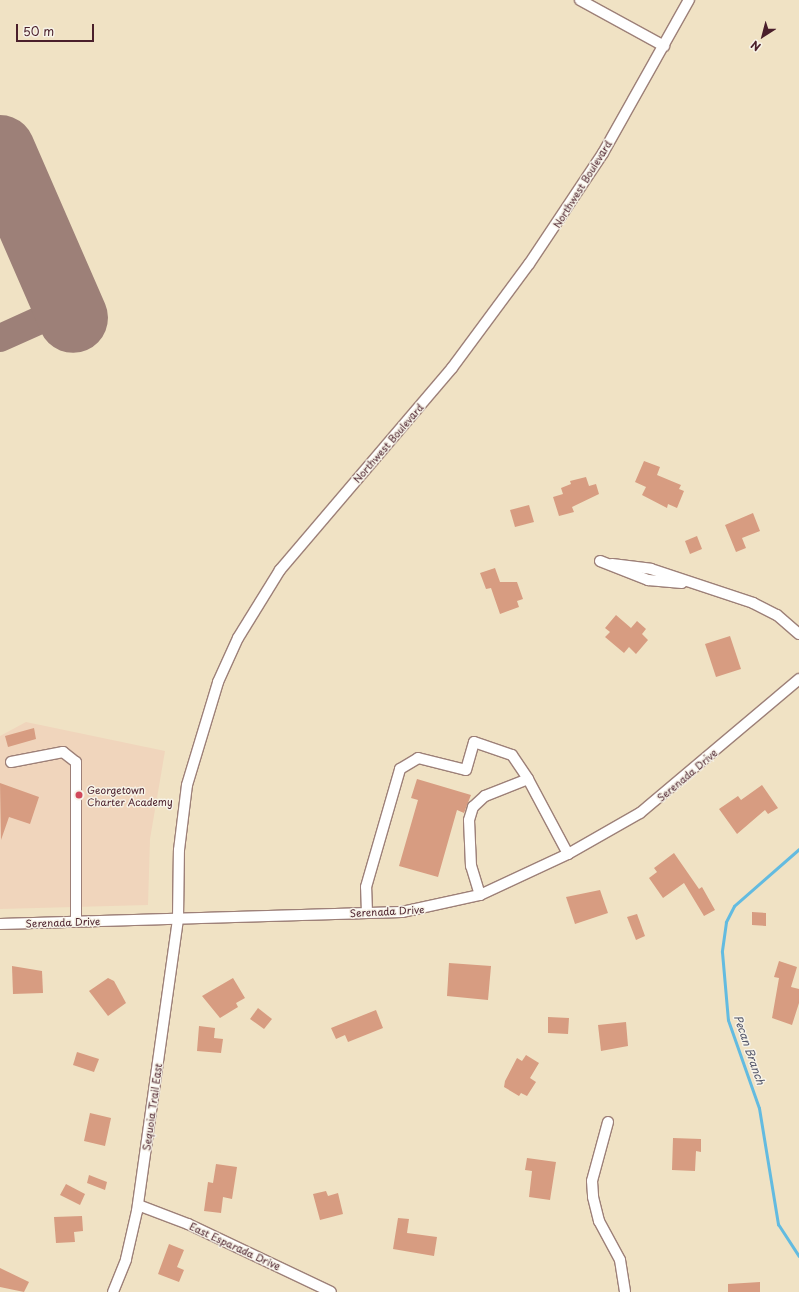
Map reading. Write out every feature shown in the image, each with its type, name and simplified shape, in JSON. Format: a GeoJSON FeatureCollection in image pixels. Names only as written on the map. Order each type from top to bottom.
{"type":"FeatureCollection","features":[{"type":"Feature","properties":{"kind":"street"},"geometry":{"type":"LineString","coordinates":[[580,0],[664,46]]}},
{"type":"Feature","properties":{"kind":"street","name":"Northwest Boulevard"},"geometry":{"type":"LineString","coordinates":[[178,918],[179,850],[187,785],[206,714],[238,638],[280,570],[452,368],[529,264],[602,153],[689,0]]}},
{"type":"Feature","properties":{"kind":"street"},"geometry":{"type":"LineString","coordinates":[[600,561],[612,564],[648,580],[688,583],[762,607],[799,634]]}},
{"type":"Feature","properties":{"kind":"street","name":"Serenada Drive"},"geometry":{"type":"LineString","coordinates":[[0,924],[366,913],[428,909],[480,895],[568,854],[608,833],[670,791],[799,680]]}},
{"type":"Feature","properties":{"kind":"street"},"geometry":{"type":"LineString","coordinates":[[366,913],[366,887],[400,769],[418,758],[466,770],[474,742],[512,755],[528,779],[568,854]]}},
{"type":"Feature","properties":{"kind":"street"},"geometry":{"type":"LineString","coordinates":[[10,762],[63,752],[76,762],[76,922]]}},
{"type":"Feature","properties":{"kind":"street"},"geometry":{"type":"LineString","coordinates":[[480,895],[471,866],[470,820],[473,807],[485,796],[528,779]]}},
{"type":"Feature","properties":{"kind":"street","name":"Sequoia Trail East"},"geometry":{"type":"LineString","coordinates":[[113,1292],[126,1258],[138,1205],[178,918]]}},
{"type":"Feature","properties":{"kind":"street"},"geometry":{"type":"LineString","coordinates":[[608,1122],[592,1181],[593,1197],[599,1221],[620,1260],[625,1292]]}},
{"type":"Feature","properties":{"kind":"street","name":"East Esparada Drive"},"geometry":{"type":"LineString","coordinates":[[138,1205],[188,1224],[331,1292]]}},
{"type":"Feature","properties":{"kind":"shaded area","name":"Georgetown Charter Academy"},"geometry":{"type":"Polygon","coordinates":[[[26,722],[165,751],[150,839],[148,905],[0,909],[0,736],[26,722]]]}},
{"type":"Feature","properties":{"kind":"building"},"geometry":{"type":"Polygon","coordinates":[[[644,461],[660,467],[657,475],[681,485],[679,489],[684,491],[677,508],[668,504],[667,508],[642,495],[646,487],[635,482],[644,461]]]}},
{"type":"Feature","properties":{"kind":"building"},"geometry":{"type":"Polygon","coordinates":[[[586,477],[589,486],[596,484],[599,494],[572,507],[574,512],[559,516],[553,497],[563,494],[561,488],[571,484],[570,481],[586,477]]]}},
{"type":"Feature","properties":{"kind":"building"},"geometry":{"type":"Polygon","coordinates":[[[529,505],[534,522],[515,527],[510,510],[529,505]]]}},
{"type":"Feature","properties":{"kind":"building"},"geometry":{"type":"Polygon","coordinates":[[[753,513],[760,531],[742,538],[746,548],[736,552],[725,525],[753,513]]]}},
{"type":"Feature","properties":{"kind":"building"},"geometry":{"type":"Polygon","coordinates":[[[697,536],[702,549],[690,554],[685,541],[697,536]]]}},
{"type":"Feature","properties":{"kind":"building"},"geometry":{"type":"Polygon","coordinates":[[[495,568],[500,582],[517,582],[523,599],[517,601],[519,607],[500,614],[491,588],[486,589],[480,573],[495,568]]]}},
{"type":"Feature","properties":{"kind":"building"},"geometry":{"type":"Polygon","coordinates":[[[616,615],[631,628],[637,621],[646,629],[642,634],[648,640],[636,654],[629,647],[624,653],[605,637],[610,632],[605,628],[616,615]]]}},
{"type":"Feature","properties":{"kind":"building"},"geometry":{"type":"Polygon","coordinates":[[[730,636],[741,669],[716,677],[705,644],[730,636]]]}},
{"type":"Feature","properties":{"kind":"building"},"geometry":{"type":"Polygon","coordinates":[[[34,728],[36,739],[8,747],[5,736],[34,728]]]}},
{"type":"Feature","properties":{"kind":"building"},"geometry":{"type":"Polygon","coordinates":[[[417,779],[471,795],[464,813],[457,810],[438,877],[399,866],[418,800],[411,798],[417,779]]]}},
{"type":"Feature","properties":{"kind":"building"},"geometry":{"type":"Polygon","coordinates":[[[0,783],[39,797],[30,824],[9,817],[1,840],[0,783]]]}},
{"type":"Feature","properties":{"kind":"building"},"geometry":{"type":"Polygon","coordinates":[[[762,785],[778,808],[768,814],[765,810],[737,834],[719,809],[738,796],[741,800],[762,785]]]}},
{"type":"Feature","properties":{"kind":"building"},"geometry":{"type":"Polygon","coordinates":[[[674,853],[699,889],[702,887],[715,910],[704,916],[684,883],[663,898],[649,878],[657,872],[654,868],[674,853]]]}},
{"type":"Feature","properties":{"kind":"building"},"geometry":{"type":"Polygon","coordinates":[[[600,890],[608,913],[575,924],[566,897],[600,890]]]}},
{"type":"Feature","properties":{"kind":"building"},"geometry":{"type":"Polygon","coordinates":[[[752,912],[766,913],[766,926],[752,925],[752,912]]]}},
{"type":"Feature","properties":{"kind":"building"},"geometry":{"type":"Polygon","coordinates":[[[637,914],[645,936],[636,940],[627,917],[637,914]]]}},
{"type":"Feature","properties":{"kind":"building"},"geometry":{"type":"Polygon","coordinates":[[[779,961],[797,967],[791,987],[799,989],[799,1003],[792,1025],[772,1018],[779,978],[774,977],[779,961]]]}},
{"type":"Feature","properties":{"kind":"building"},"geometry":{"type":"Polygon","coordinates":[[[449,963],[491,966],[488,1000],[447,996],[449,963]]]}},
{"type":"Feature","properties":{"kind":"building"},"geometry":{"type":"Polygon","coordinates":[[[12,966],[42,971],[43,993],[13,994],[12,966]]]}},
{"type":"Feature","properties":{"kind":"building"},"geometry":{"type":"Polygon","coordinates":[[[108,978],[114,981],[126,1003],[108,1016],[89,991],[108,978]]]}},
{"type":"Feature","properties":{"kind":"building"},"geometry":{"type":"Polygon","coordinates":[[[233,978],[245,998],[236,1003],[238,1007],[220,1018],[202,996],[233,978]]]}},
{"type":"Feature","properties":{"kind":"building"},"geometry":{"type":"Polygon","coordinates":[[[258,1008],[272,1019],[264,1029],[250,1019],[258,1008]]]}},
{"type":"Feature","properties":{"kind":"building"},"geometry":{"type":"Polygon","coordinates":[[[376,1010],[383,1028],[348,1042],[345,1035],[336,1039],[331,1028],[376,1010]]]}},
{"type":"Feature","properties":{"kind":"building"},"geometry":{"type":"Polygon","coordinates":[[[548,1017],[569,1018],[568,1034],[548,1033],[548,1017]]]}},
{"type":"Feature","properties":{"kind":"building"},"geometry":{"type":"Polygon","coordinates":[[[626,1022],[628,1046],[601,1051],[598,1025],[626,1022]]]}},
{"type":"Feature","properties":{"kind":"building"},"geometry":{"type":"Polygon","coordinates":[[[199,1026],[215,1028],[214,1038],[223,1039],[221,1053],[197,1051],[199,1026]]]}},
{"type":"Feature","properties":{"kind":"building"},"geometry":{"type":"Polygon","coordinates":[[[77,1052],[99,1059],[94,1072],[73,1065],[77,1052]]]}},
{"type":"Feature","properties":{"kind":"building"},"geometry":{"type":"Polygon","coordinates":[[[526,1055],[539,1063],[530,1078],[536,1082],[527,1096],[521,1093],[519,1096],[504,1087],[505,1081],[517,1058],[522,1061],[526,1055]]]}},
{"type":"Feature","properties":{"kind":"building"},"geometry":{"type":"Polygon","coordinates":[[[90,1113],[111,1118],[105,1146],[84,1141],[90,1113]]]}},
{"type":"Feature","properties":{"kind":"building"},"geometry":{"type":"Polygon","coordinates":[[[673,1138],[701,1139],[701,1152],[696,1151],[695,1171],[672,1170],[673,1138]]]}},
{"type":"Feature","properties":{"kind":"building"},"geometry":{"type":"Polygon","coordinates":[[[527,1158],[556,1162],[550,1200],[529,1197],[532,1171],[525,1170],[527,1158]]]}},
{"type":"Feature","properties":{"kind":"building"},"geometry":{"type":"Polygon","coordinates":[[[216,1164],[237,1167],[232,1199],[223,1197],[221,1213],[204,1211],[208,1182],[213,1183],[216,1164]]]}},
{"type":"Feature","properties":{"kind":"building"},"geometry":{"type":"Polygon","coordinates":[[[89,1175],[107,1182],[105,1190],[87,1183],[89,1175]]]}},
{"type":"Feature","properties":{"kind":"building"},"geometry":{"type":"Polygon","coordinates":[[[66,1184],[85,1194],[80,1205],[60,1195],[66,1184]]]}},
{"type":"Feature","properties":{"kind":"building"},"geometry":{"type":"Polygon","coordinates":[[[326,1191],[328,1196],[338,1193],[343,1214],[320,1220],[313,1194],[326,1191]]]}},
{"type":"Feature","properties":{"kind":"building"},"geometry":{"type":"Polygon","coordinates":[[[82,1216],[83,1231],[74,1232],[75,1242],[56,1243],[54,1217],[82,1216]]]}},
{"type":"Feature","properties":{"kind":"building"},"geometry":{"type":"Polygon","coordinates":[[[398,1218],[409,1219],[407,1233],[437,1237],[434,1256],[393,1249],[398,1218]]]}},
{"type":"Feature","properties":{"kind":"building"},"geometry":{"type":"Polygon","coordinates":[[[169,1244],[184,1250],[177,1267],[184,1270],[179,1282],[158,1274],[169,1244]]]}},
{"type":"Feature","properties":{"kind":"building"},"geometry":{"type":"Polygon","coordinates":[[[0,1268],[29,1282],[24,1292],[0,1287],[0,1268]]]}},
{"type":"Feature","properties":{"kind":"building"},"geometry":{"type":"Polygon","coordinates":[[[760,1282],[760,1292],[728,1292],[728,1284],[760,1282]]]}},
{"type":"Feature","properties":{"kind":"waterway","name":"Pecan Branch"},"geometry":{"type":"LineString","coordinates":[[799,849],[734,906],[726,922],[722,952],[728,1020],[759,1108],[778,1224],[799,1256]]}},
{"type":"Feature","properties":{"kind":"taxiway"},"geometry":{"type":"LineString","coordinates":[[0,338],[49,316],[63,296]]}},
{"type":"Feature","properties":{"kind":"runway"},"geometry":{"type":"LineString","coordinates":[[0,150],[73,318]]}},
{"type":"Feature","properties":{"kind":"place","name":"Georgetown Charter Academy"},"geometry":{"type":"Point","coordinates":[79,795]}}]}
